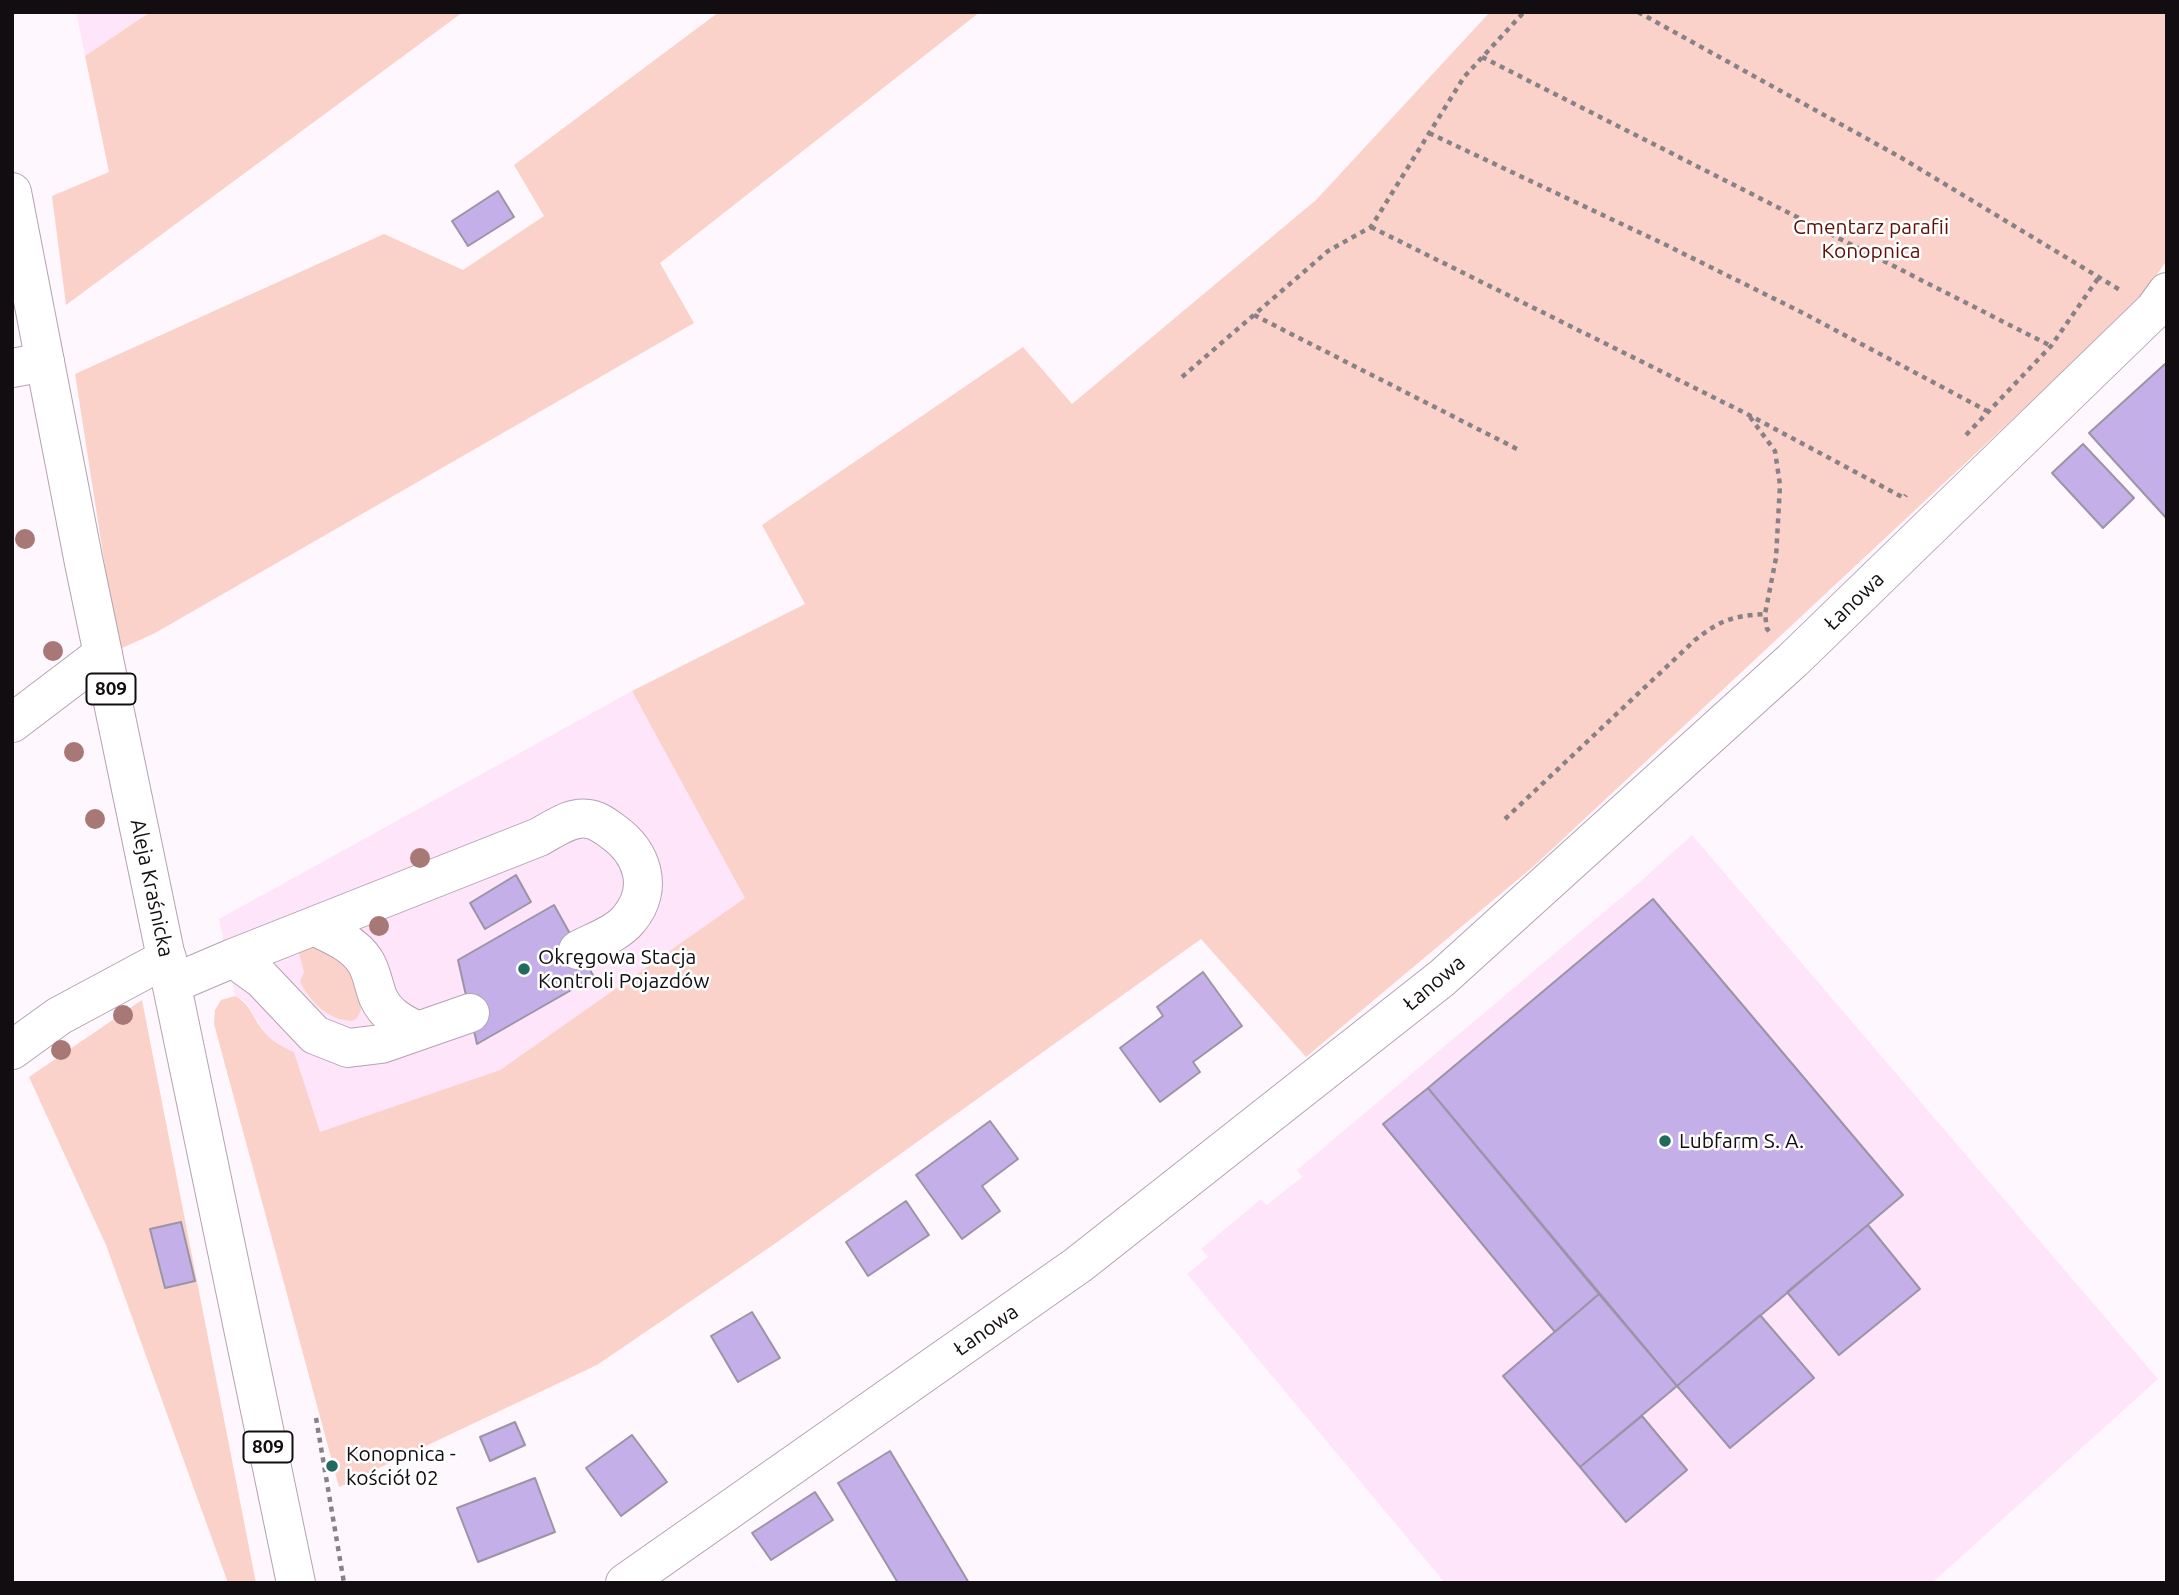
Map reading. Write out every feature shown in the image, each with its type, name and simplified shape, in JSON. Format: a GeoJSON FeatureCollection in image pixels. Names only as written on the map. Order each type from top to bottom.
{"type":"FeatureCollection","features":[{"type":"Feature","properties":{"kind":"street","name":"Aleja Kraśnicka"},"geometry":{"type":"LineString","coordinates":[[12,192],[29,365],[103,654],[296,1583]]}},
{"type":"Feature","properties":{"kind":"street","name":"Łanowa"},"geometry":{"type":"LineString","coordinates":[[625,1583],[1078,1265],[1442,978],[1793,660],[2154,310],[2167,292]]}},
{"type":"Feature","properties":{"kind":"street"},"geometry":{"type":"LineString","coordinates":[[12,723],[103,654]]}},
{"type":"Feature","properties":{"kind":"street"},"geometry":{"type":"LineString","coordinates":[[12,1050],[59,1016],[169,971],[233,958],[539,837],[570,821],[586,818],[600,822],[634,851],[643,876],[639,900],[629,919],[619,929],[578,950]]}},
{"type":"Feature","properties":{"kind":"street"},"geometry":{"type":"LineString","coordinates":[[316,927],[342,939],[355,949],[372,975],[377,996],[385,1009],[397,1021],[418,1031]]}},
{"type":"Feature","properties":{"kind":"street"},"geometry":{"type":"LineString","coordinates":[[233,958],[262,979],[315,1035],[348,1048],[381,1044],[470,1013]]}},
{"type":"Feature","properties":{"kind":"path"},"geometry":{"type":"LineString","coordinates":[[1182,377],[1328,251],[1371,227],[1464,77],[1524,12]]}},
{"type":"Feature","properties":{"kind":"path"},"geometry":{"type":"LineString","coordinates":[[1638,12],[1900,157],[2129,295]]}},
{"type":"Feature","properties":{"kind":"path"},"geometry":{"type":"LineString","coordinates":[[1482,57],[2051,346]]}},
{"type":"Feature","properties":{"kind":"path"},"geometry":{"type":"LineString","coordinates":[[1429,133],[1746,285],[1989,412]]}},
{"type":"Feature","properties":{"kind":"path"},"geometry":{"type":"LineString","coordinates":[[1371,227],[1747,414],[1903,498],[1912,489]]}},
{"type":"Feature","properties":{"kind":"path"},"geometry":{"type":"LineString","coordinates":[[1963,438],[2051,346],[2099,277]]}},
{"type":"Feature","properties":{"kind":"path"},"geometry":{"type":"LineString","coordinates":[[1254,315],[1521,451]]}},
{"type":"Feature","properties":{"kind":"path"},"geometry":{"type":"LineString","coordinates":[[1747,414],[1775,451],[1780,485],[1776,558],[1765,614],[1767,629],[1772,635]]}},
{"type":"Feature","properties":{"kind":"path"},"geometry":{"type":"LineString","coordinates":[[1505,819],[1716,623],[1740,615],[1765,614]]}},
{"type":"Feature","properties":{"kind":"path"},"geometry":{"type":"LineString","coordinates":[[316,1418],[344,1583]]}},
{"type":"Feature","properties":{"kind":"shaded area"},"geometry":{"type":"Polygon","coordinates":[[[76,12],[150,12],[85,56],[76,12]]]}},
{"type":"Feature","properties":{"kind":"shaded area"},"geometry":{"type":"Polygon","coordinates":[[[632,691],[746,898],[500,1070],[319,1133],[294,1052],[276,1044],[264,1032],[246,1002],[235,996],[219,919],[632,691]]]}},
{"type":"Feature","properties":{"kind":"shaded area"},"geometry":{"type":"Polygon","coordinates":[[[1692,835],[2158,1379],[1932,1583],[1445,1583],[1187,1274],[1208,1257],[1201,1249],[1261,1199],[1267,1205],[1302,1177],[1297,1170],[1692,835]]]}},
{"type":"Feature","properties":{"kind":"green space"},"geometry":{"type":"Polygon","coordinates":[[[150,12],[463,12],[66,305],[52,196],[109,172],[85,56],[150,12]]]}},
{"type":"Feature","properties":{"kind":"green space"},"geometry":{"type":"Polygon","coordinates":[[[719,12],[980,12],[660,263],[694,323],[155,633],[118,650],[75,374],[384,234],[463,270],[544,216],[514,165],[719,12]]]}},
{"type":"Feature","properties":{"kind":"green space","name":"Cmentarz parafii Konopnica"},"geometry":{"type":"Polygon","coordinates":[[[1490,12],[2167,12],[2167,260],[2139,301],[1535,865],[1306,1057],[1201,939],[773,1245],[597,1365],[339,1487],[214,1024],[215,1010],[221,1000],[235,996],[241,1000],[269,1037],[294,1052],[320,1132],[500,1070],[745,898],[632,691],[805,604],[762,525],[1023,347],[1072,404],[1316,200],[1490,12]]]}},
{"type":"Feature","properties":{"kind":"green space"},"geometry":{"type":"Polygon","coordinates":[[[308,944],[351,961],[361,1010],[357,1018],[352,1021],[343,1020],[327,1013],[304,989],[300,982],[304,972],[298,949],[308,944]]]}},
{"type":"Feature","properties":{"kind":"green space"},"geometry":{"type":"Polygon","coordinates":[[[142,1000],[256,1583],[228,1583],[106,1245],[29,1077],[142,1000]]]}},
{"type":"Feature","properties":{"kind":"building"},"geometry":{"type":"Polygon","coordinates":[[[498,191],[514,217],[468,246],[452,221],[498,191]]]}},
{"type":"Feature","properties":{"kind":"building"},"geometry":{"type":"Polygon","coordinates":[[[2165,364],[2167,366],[2167,519],[2089,433],[2165,364]]]}},
{"type":"Feature","properties":{"kind":"building"},"geometry":{"type":"Polygon","coordinates":[[[2083,444],[2134,498],[2103,528],[2052,473],[2083,444]]]}},
{"type":"Feature","properties":{"kind":"building"},"geometry":{"type":"Polygon","coordinates":[[[516,875],[531,902],[485,929],[470,903],[516,875]]]}},
{"type":"Feature","properties":{"kind":"building","name":"Lubfarm S. A."},"geometry":{"type":"Polygon","coordinates":[[[1653,899],[1903,1195],[1677,1386],[1428,1088],[1653,899]]]}},
{"type":"Feature","properties":{"kind":"building","name":"Okręgowa Stacja Kontroli Pojazdów"},"geometry":{"type":"Polygon","coordinates":[[[554,905],[594,977],[477,1044],[458,960],[554,905]]]}},
{"type":"Feature","properties":{"kind":"building"},"geometry":{"type":"Polygon","coordinates":[[[1203,972],[1242,1026],[1193,1062],[1200,1072],[1160,1102],[1120,1048],[1163,1016],[1157,1007],[1203,972]]]}},
{"type":"Feature","properties":{"kind":"building"},"geometry":{"type":"Polygon","coordinates":[[[1428,1088],[1599,1294],[1555,1332],[1383,1124],[1428,1088]]]}},
{"type":"Feature","properties":{"kind":"building"},"geometry":{"type":"Polygon","coordinates":[[[990,1121],[1018,1159],[982,1186],[1000,1211],[962,1239],[916,1175],[990,1121]]]}},
{"type":"Feature","properties":{"kind":"building"},"geometry":{"type":"Polygon","coordinates":[[[906,1201],[929,1235],[868,1276],[846,1242],[906,1201]]]}},
{"type":"Feature","properties":{"kind":"building"},"geometry":{"type":"Polygon","coordinates":[[[181,1222],[195,1281],[165,1288],[150,1229],[181,1222]]]}},
{"type":"Feature","properties":{"kind":"building"},"geometry":{"type":"Polygon","coordinates":[[[1868,1225],[1920,1289],[1839,1355],[1787,1292],[1868,1225]]]}},
{"type":"Feature","properties":{"kind":"building"},"geometry":{"type":"Polygon","coordinates":[[[1599,1294],[1677,1386],[1580,1467],[1503,1376],[1599,1294]]]}},
{"type":"Feature","properties":{"kind":"building"},"geometry":{"type":"Polygon","coordinates":[[[752,1312],[780,1358],[738,1382],[711,1336],[752,1312]]]}},
{"type":"Feature","properties":{"kind":"building"},"geometry":{"type":"Polygon","coordinates":[[[1760,1315],[1814,1378],[1730,1448],[1677,1386],[1760,1315]]]}},
{"type":"Feature","properties":{"kind":"building"},"geometry":{"type":"Polygon","coordinates":[[[1642,1416],[1687,1470],[1626,1522],[1580,1467],[1642,1416]]]}},
{"type":"Feature","properties":{"kind":"building"},"geometry":{"type":"Polygon","coordinates":[[[515,1422],[525,1445],[490,1461],[480,1437],[515,1422]]]}},
{"type":"Feature","properties":{"kind":"building"},"geometry":{"type":"Polygon","coordinates":[[[632,1435],[667,1482],[621,1516],[586,1468],[632,1435]]]}},
{"type":"Feature","properties":{"kind":"building"},"geometry":{"type":"Polygon","coordinates":[[[890,1451],[969,1583],[898,1583],[838,1483],[890,1451]]]}},
{"type":"Feature","properties":{"kind":"building"},"geometry":{"type":"Polygon","coordinates":[[[535,1478],[555,1532],[478,1562],[457,1508],[535,1478]]]}},
{"type":"Feature","properties":{"kind":"building"},"geometry":{"type":"Polygon","coordinates":[[[815,1492],[833,1520],[771,1560],[752,1533],[815,1492]]]}},
{"type":"Feature","properties":{"kind":"place","name":"Okręgowa Stacja Kontroli Pojazdów"},"geometry":{"type":"Point","coordinates":[524,969]}},
{"type":"Feature","properties":{"kind":"place","name":"Lubfarm S. A."},"geometry":{"type":"Point","coordinates":[1665,1141]}},
{"type":"Feature","properties":{"kind":"place","name":"Konopnica - kościół 02"},"geometry":{"type":"Point","coordinates":[332,1466]}}]}
